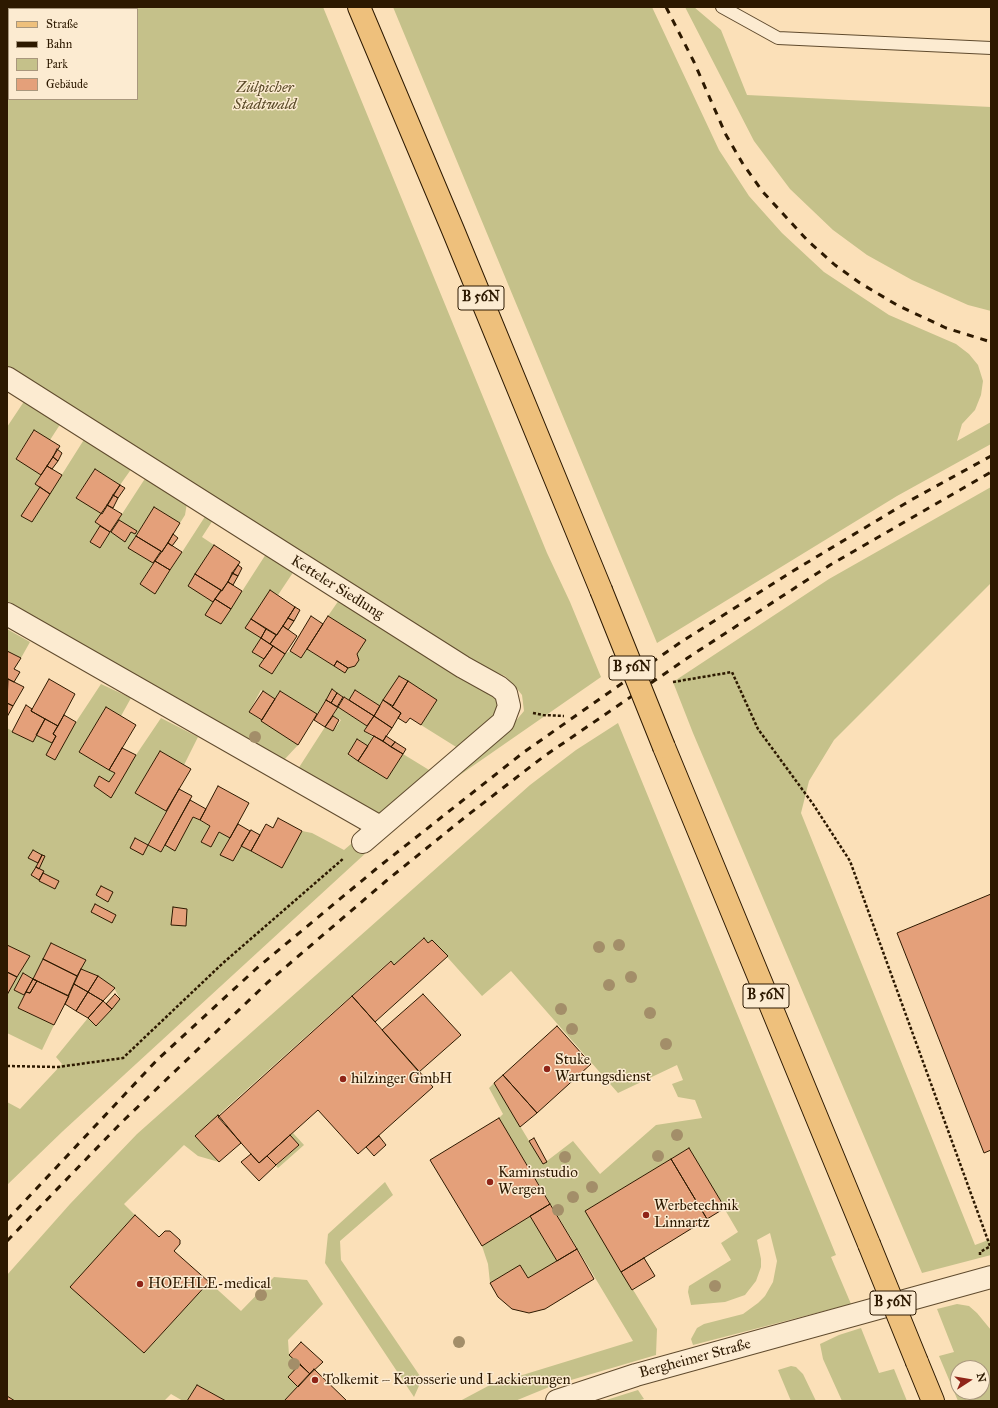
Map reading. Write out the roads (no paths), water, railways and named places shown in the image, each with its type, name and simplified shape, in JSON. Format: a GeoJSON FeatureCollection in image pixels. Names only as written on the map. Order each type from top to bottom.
{"type":"FeatureCollection","features":[{"type":"Feature","properties":{"kind":"main road","name":"B 56N"},"geometry":{"type":"LineString","coordinates":[[359,7],[453,230],[933,1401]]}},
{"type":"Feature","properties":{"kind":"street","name":"Ketteler Siedlung"},"geometry":{"type":"LineString","coordinates":[[7,378],[456,663],[499,687],[506,693],[509,706],[503,722],[362,842]]}},
{"type":"Feature","properties":{"kind":"street"},"geometry":{"type":"LineString","coordinates":[[7,614],[380,827]]}},
{"type":"Feature","properties":{"kind":"street","name":"Bergheimer Straße"},"geometry":{"type":"LineString","coordinates":[[557,1401],[636,1375],[991,1277]]}},
{"type":"Feature","properties":{"kind":"lane"},"geometry":{"type":"LineString","coordinates":[[722,7],[778,38],[991,48]]}},
{"type":"Feature","properties":{"kind":"railway"},"geometry":{"type":"LineString","coordinates":[[666,7],[694,62],[726,135],[743,164],[763,192],[808,241],[835,265],[860,283],[897,305],[946,328],[991,342]]}},
{"type":"Feature","properties":{"kind":"railway"},"geometry":{"type":"LineString","coordinates":[[7,1220],[157,1060],[257,968],[376,869],[524,752],[681,642],[793,571],[911,500],[991,456]]}},
{"type":"Feature","properties":{"kind":"railway"},"geometry":{"type":"LineString","coordinates":[[7,1241],[121,1123],[267,983],[386,881],[464,818],[543,757],[689,657],[830,565],[991,472]]}},
{"type":"Feature","properties":{"kind":"place","name":"Stuke Wartungsdienst"},"geometry":{"type":"Point","coordinates":[547,1069]}},
{"type":"Feature","properties":{"kind":"place","name":"hilzinger GmbH"},"geometry":{"type":"Point","coordinates":[343,1079]}},
{"type":"Feature","properties":{"kind":"place","name":"Kaminstudio Wergen"},"geometry":{"type":"Point","coordinates":[490,1182]}},
{"type":"Feature","properties":{"kind":"place","name":"Werbetechnik Linnartz"},"geometry":{"type":"Point","coordinates":[646,1215]}},
{"type":"Feature","properties":{"kind":"place","name":"HOEHLE-medical"},"geometry":{"type":"Point","coordinates":[140,1284]}},
{"type":"Feature","properties":{"kind":"place","name":"Tolkemit – Karosserie und Lackierungen"},"geometry":{"type":"Point","coordinates":[315,1380]}},
{"type":"Feature","properties":{"kind":"park label","name":"Zülpicher Stadtwald"},"geometry":{"type":"Point","coordinates":[265,96]}}]}
